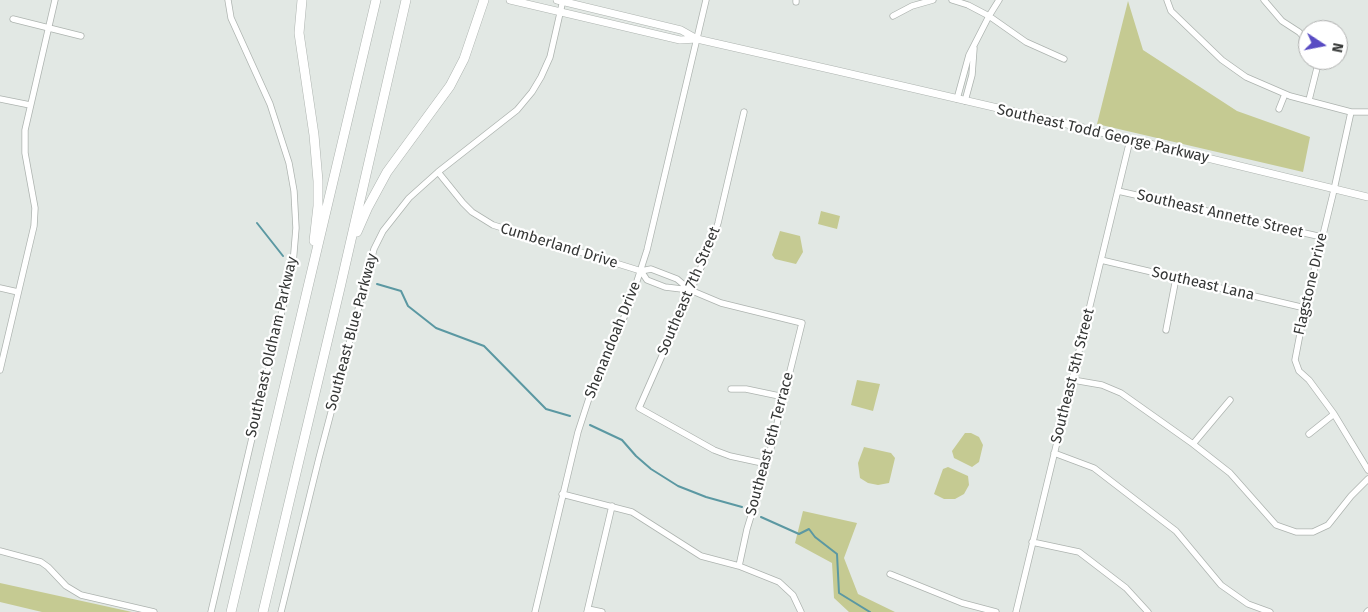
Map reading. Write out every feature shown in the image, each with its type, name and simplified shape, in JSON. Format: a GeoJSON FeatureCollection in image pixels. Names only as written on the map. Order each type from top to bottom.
{"type":"FeatureCollection","features":[{"type":"Feature","properties":{"kind":"highway"},"geometry":{"type":"LineString","coordinates":[[302,0],[299,33],[314,135],[318,181],[315,237],[308,268],[311,277]]}},
{"type":"Feature","properties":{"kind":"highway"},"geometry":{"type":"LineString","coordinates":[[231,612],[376,0]]}},
{"type":"Feature","properties":{"kind":"highway"},"geometry":{"type":"LineString","coordinates":[[263,612],[406,0]]}},
{"type":"Feature","properties":{"kind":"highway"},"geometry":{"type":"LineString","coordinates":[[340,288],[355,237],[368,206],[392,165],[450,86],[464,59],[484,0]]}},
{"type":"Feature","properties":{"kind":"main road"},"geometry":{"type":"LineString","coordinates":[[510,0],[680,40],[697,39]]}},
{"type":"Feature","properties":{"kind":"main road"},"geometry":{"type":"LineString","coordinates":[[561,0],[682,30],[697,39]]}},
{"type":"Feature","properties":{"kind":"main road","name":"Southeast Todd George Parkway"},"geometry":{"type":"LineString","coordinates":[[697,39],[1130,140],[1334,192],[1368,198]]}},
{"type":"Feature","properties":{"kind":"street"},"geometry":{"type":"LineString","coordinates":[[0,370],[35,217],[34,198],[24,145],[25,130],[55,0]]}},
{"type":"Feature","properties":{"kind":"street","name":"Southeast Oldham Parkway"},"geometry":{"type":"LineString","coordinates":[[210,612],[293,264],[296,228],[294,192],[289,163],[270,104],[230,18],[228,0]]}},
{"type":"Feature","properties":{"kind":"street","name":"Southeast Blue Parkway"},"geometry":{"type":"LineString","coordinates":[[281,612],[374,249],[383,231],[409,198],[438,172],[517,110],[532,92],[550,57],[561,0]]}},
{"type":"Feature","properties":{"kind":"street","name":"Shenandoah Drive"},"geometry":{"type":"LineString","coordinates":[[535,612],[578,432],[591,392],[630,306],[641,271],[706,0]]}},
{"type":"Feature","properties":{"kind":"street"},"geometry":{"type":"LineString","coordinates":[[893,16],[917,4],[934,0]]}},
{"type":"Feature","properties":{"kind":"street"},"geometry":{"type":"LineString","coordinates":[[952,0],[968,5],[989,16],[1026,42],[1064,59]]}},
{"type":"Feature","properties":{"kind":"street"},"geometry":{"type":"LineString","coordinates":[[957,99],[974,43],[999,0]]}},
{"type":"Feature","properties":{"kind":"street"},"geometry":{"type":"LineString","coordinates":[[1167,0],[1171,11],[1222,60],[1246,77],[1285,94],[1351,112],[1368,112]]}},
{"type":"Feature","properties":{"kind":"street"},"geometry":{"type":"LineString","coordinates":[[1264,0],[1282,21],[1298,31]]}},
{"type":"Feature","properties":{"kind":"street"},"geometry":{"type":"LineString","coordinates":[[13,19],[82,36]]}},
{"type":"Feature","properties":{"kind":"street"},"geometry":{"type":"LineString","coordinates":[[965,101],[972,75],[974,43]]}},
{"type":"Feature","properties":{"kind":"street"},"geometry":{"type":"LineString","coordinates":[[1309,100],[1316,70]]}},
{"type":"Feature","properties":{"kind":"street"},"geometry":{"type":"LineString","coordinates":[[1279,109],[1285,94]]}},
{"type":"Feature","properties":{"kind":"street"},"geometry":{"type":"LineString","coordinates":[[0,99],[30,105]]}},
{"type":"Feature","properties":{"kind":"street","name":"Southeast 7th Street"},"geometry":{"type":"LineString","coordinates":[[744,112],[718,223],[710,247],[639,408],[714,450],[730,456],[767,464]]}},
{"type":"Feature","properties":{"kind":"street","name":"Flagstone Drive"},"geometry":{"type":"LineString","coordinates":[[1334,414],[1302,374],[1296,360],[1305,308],[1334,192],[1351,112]]}},
{"type":"Feature","properties":{"kind":"street","name":"Southeast 5th Street"},"geometry":{"type":"LineString","coordinates":[[1016,612],[1130,140]]}},
{"type":"Feature","properties":{"kind":"street","name":"Cumberland Drive"},"geometry":{"type":"LineString","coordinates":[[438,172],[463,203],[493,225],[641,271],[651,269],[672,276],[690,290],[721,303],[802,323]]}},
{"type":"Feature","properties":{"kind":"street","name":"Southeast Annette Street"},"geometry":{"type":"LineString","coordinates":[[1118,191],[1322,238]]}},
{"type":"Feature","properties":{"kind":"street","name":"Southeast Lana"},"geometry":{"type":"LineString","coordinates":[[1101,260],[1305,308]]}},
{"type":"Feature","properties":{"kind":"street","name":"Cumberland Drive"},"geometry":{"type":"LineString","coordinates":[[641,271],[647,280],[672,288],[690,290]]}},
{"type":"Feature","properties":{"kind":"street"},"geometry":{"type":"LineString","coordinates":[[1166,330],[1176,278]]}},
{"type":"Feature","properties":{"kind":"street"},"geometry":{"type":"LineString","coordinates":[[0,288],[18,292]]}},
{"type":"Feature","properties":{"kind":"street","name":"Southeast 6th Terrace"},"geometry":{"type":"LineString","coordinates":[[739,566],[747,529],[767,464],[802,323]]}},
{"type":"Feature","properties":{"kind":"street"},"geometry":{"type":"LineString","coordinates":[[1073,380],[1102,385],[1121,393],[1230,473],[1276,525],[1296,532],[1313,532],[1328,525],[1351,496],[1368,479]]}},
{"type":"Feature","properties":{"kind":"street"},"geometry":{"type":"LineString","coordinates":[[731,389],[746,389],[784,397]]}},
{"type":"Feature","properties":{"kind":"street"},"geometry":{"type":"LineString","coordinates":[[1193,444],[1230,400]]}},
{"type":"Feature","properties":{"kind":"street"},"geometry":{"type":"LineString","coordinates":[[1309,434],[1334,414],[1368,470]]}},
{"type":"Feature","properties":{"kind":"street"},"geometry":{"type":"LineString","coordinates":[[1054,453],[1094,468],[1176,532],[1221,584],[1248,604],[1270,612]]}},
{"type":"Feature","properties":{"kind":"street"},"geometry":{"type":"LineString","coordinates":[[562,494],[632,512],[701,556],[739,566],[779,582],[793,595],[801,612]]}},
{"type":"Feature","properties":{"kind":"street"},"geometry":{"type":"LineString","coordinates":[[602,612],[587,610],[612,506]]}},
{"type":"Feature","properties":{"kind":"street"},"geometry":{"type":"LineString","coordinates":[[1032,542],[1078,552],[1126,588],[1148,612]]}},
{"type":"Feature","properties":{"kind":"street"},"geometry":{"type":"LineString","coordinates":[[0,550],[41,562],[66,586],[81,595],[154,612]]}},
{"type":"Feature","properties":{"kind":"street"},"geometry":{"type":"LineString","coordinates":[[890,574],[962,603],[996,612]]}},
{"type":"Feature","properties":{"kind":"green space"},"geometry":{"type":"Polygon","coordinates":[[[1128,1],[1143,50],[1237,111],[1310,137],[1303,172],[1097,124],[1128,1]]]}},
{"type":"Feature","properties":{"kind":"green space"},"geometry":{"type":"Polygon","coordinates":[[[821,211],[840,216],[837,229],[818,224],[821,211]]]}},
{"type":"Feature","properties":{"kind":"green space"},"geometry":{"type":"Polygon","coordinates":[[[780,231],[800,236],[803,252],[796,264],[775,259],[772,255],[780,231]]]}},
{"type":"Feature","properties":{"kind":"green space"},"geometry":{"type":"Polygon","coordinates":[[[857,380],[880,384],[873,411],[851,405],[857,380]]]}},
{"type":"Feature","properties":{"kind":"green space"},"geometry":{"type":"Polygon","coordinates":[[[965,433],[971,433],[979,437],[983,445],[979,462],[972,467],[954,458],[952,451],[965,433]]]}},
{"type":"Feature","properties":{"kind":"green space"},"geometry":{"type":"Polygon","coordinates":[[[864,447],[891,453],[895,458],[889,483],[878,485],[868,483],[860,478],[858,463],[864,447]]]}},
{"type":"Feature","properties":{"kind":"green space"},"geometry":{"type":"Polygon","coordinates":[[[948,467],[968,476],[969,485],[964,494],[955,499],[944,499],[934,494],[943,469],[948,467]]]}},
{"type":"Feature","properties":{"kind":"green space"},"geometry":{"type":"Polygon","coordinates":[[[803,511],[857,523],[844,558],[858,594],[895,612],[849,612],[834,598],[832,563],[795,543],[803,511]]]}},
{"type":"Feature","properties":{"kind":"green space"},"geometry":{"type":"Polygon","coordinates":[[[0,583],[132,612],[42,612],[0,602],[0,583]]]}},
{"type":"Feature","properties":{"kind":"waterway"},"geometry":{"type":"LineString","coordinates":[[257,223],[283,256]]}},
{"type":"Feature","properties":{"kind":"waterway"},"geometry":{"type":"LineString","coordinates":[[377,284],[401,291],[408,306],[436,328],[484,346],[546,409],[570,416]]}},
{"type":"Feature","properties":{"kind":"waterway"},"geometry":{"type":"LineString","coordinates":[[590,425],[622,440],[651,469],[678,486],[706,497],[742,507]]}},
{"type":"Feature","properties":{"kind":"waterway"},"geometry":{"type":"LineString","coordinates":[[761,517],[799,534],[809,529],[815,537],[837,554],[839,593],[870,612]]}}]}
